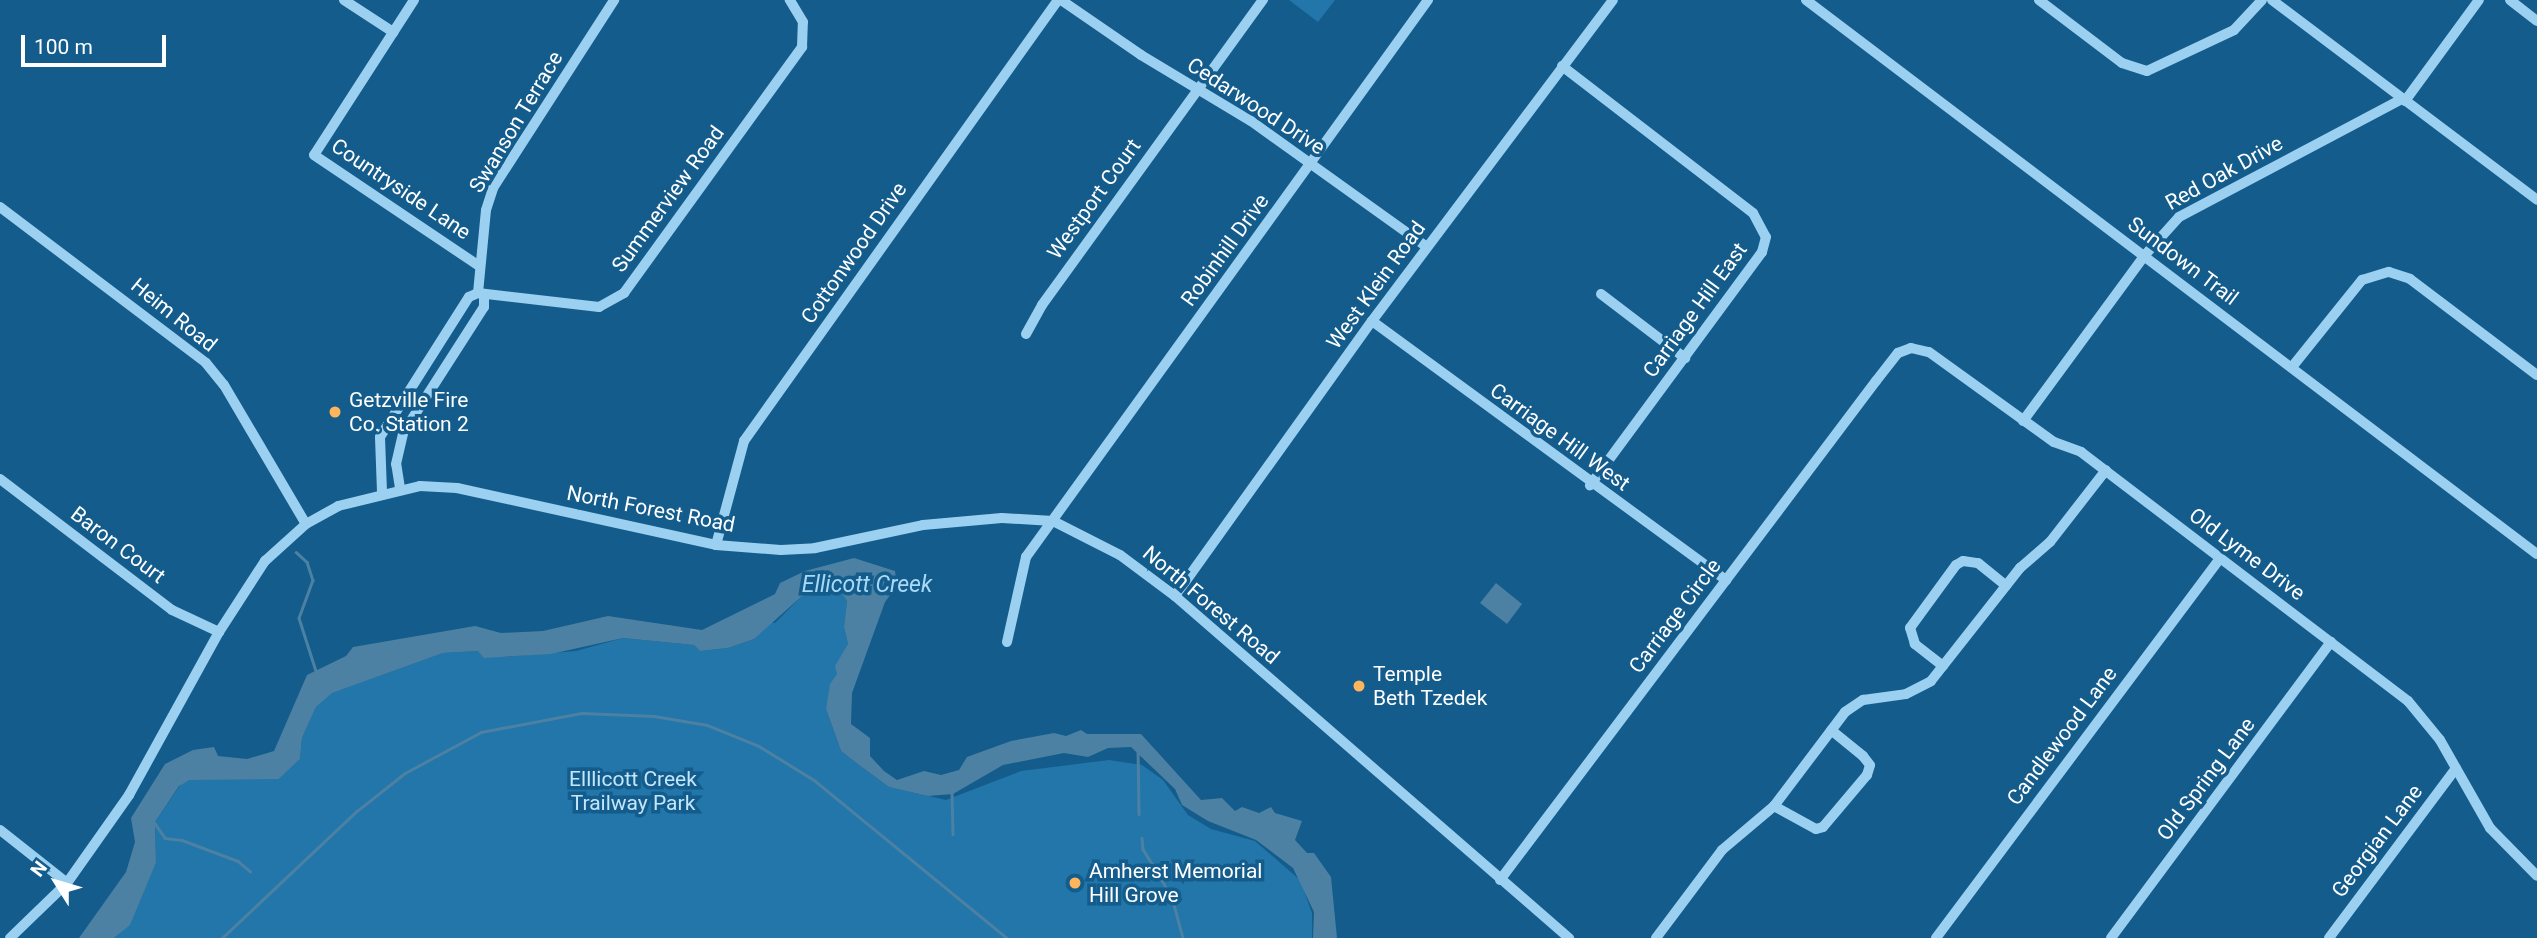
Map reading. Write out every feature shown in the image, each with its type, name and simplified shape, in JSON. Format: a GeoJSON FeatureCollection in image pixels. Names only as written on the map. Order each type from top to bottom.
{"type":"FeatureCollection","features":[{"type":"Feature","properties":{"kind":"street"},"geometry":{"type":"LineString","coordinates":[[344,0],[393,32]]}},
{"type":"Feature","properties":{"kind":"street","name":"Countryside Lane"},"geometry":{"type":"LineString","coordinates":[[414,0],[314,155],[478,265]]}},
{"type":"Feature","properties":{"kind":"street","name":"Swanson Terrace"},"geometry":{"type":"LineString","coordinates":[[400,488],[396,464],[403,433],[484,307],[478,265],[493,188],[614,0]]}},
{"type":"Feature","properties":{"kind":"street","name":"Summerview Road"},"geometry":{"type":"LineString","coordinates":[[481,294],[599,307],[624,293],[802,47],[803,22],[790,0]]}},
{"type":"Feature","properties":{"kind":"street","name":"Cedarwood Drive"},"geometry":{"type":"LineString","coordinates":[[1060,0],[1310,163],[1427,247]]}},
{"type":"Feature","properties":{"kind":"street","name":"Cottonwood Drive"},"geometry":{"type":"LineString","coordinates":[[716,545],[744,441],[1060,0]]}},
{"type":"Feature","properties":{"kind":"street","name":"Westport Court"},"geometry":{"type":"LineString","coordinates":[[1026,334],[1042,304],[1263,0]]}},
{"type":"Feature","properties":{"kind":"street","name":"Robinhill Drive"},"geometry":{"type":"LineString","coordinates":[[1007,642],[1026,557],[1427,0]]}},
{"type":"Feature","properties":{"kind":"street","name":"West Klein Road"},"geometry":{"type":"LineString","coordinates":[[1175,596],[1372,321],[1613,0]]}},
{"type":"Feature","properties":{"kind":"street","name":"Sundown Trail"},"geometry":{"type":"LineString","coordinates":[[1806,0],[2537,554]]}},
{"type":"Feature","properties":{"kind":"street"},"geometry":{"type":"LineString","coordinates":[[2039,0],[2122,63],[2147,71],[2234,30],[2262,0]]}},
{"type":"Feature","properties":{"kind":"street"},"geometry":{"type":"LineString","coordinates":[[2272,0],[2537,200]]}},
{"type":"Feature","properties":{"kind":"street","name":"Red Oak Drive"},"geometry":{"type":"LineString","coordinates":[[2023,421],[2168,227],[2199,205],[2403,100],[2479,0]]}},
{"type":"Feature","properties":{"kind":"street"},"geometry":{"type":"LineString","coordinates":[[2510,0],[2537,21]]}},
{"type":"Feature","properties":{"kind":"street","name":"Carriage Hill East"},"geometry":{"type":"LineString","coordinates":[[1562,65],[1753,213],[1764,227],[1762,252],[1590,485]]}},
{"type":"Feature","properties":{"kind":"street","name":"Heim Road"},"geometry":{"type":"LineString","coordinates":[[0,207],[206,363],[224,385],[306,524]]}},
{"type":"Feature","properties":{"kind":"street"},"geometry":{"type":"LineString","coordinates":[[2292,367],[2362,280],[2389,272],[2410,279],[2537,375]]}},
{"type":"Feature","properties":{"kind":"street"},"geometry":{"type":"LineString","coordinates":[[382,492],[377,459],[380,437],[469,297],[481,294]]}},
{"type":"Feature","properties":{"kind":"street"},"geometry":{"type":"LineString","coordinates":[[1601,294],[1685,358]]}},
{"type":"Feature","properties":{"kind":"street","name":"Carriage Hill West"},"geometry":{"type":"LineString","coordinates":[[1372,321],[1590,485],[1726,580]]}},
{"type":"Feature","properties":{"kind":"street","name":"Old Lyme Drive"},"geometry":{"type":"LineString","coordinates":[[1881,375],[1898,353],[1919,348],[2023,421],[2106,470],[2423,715],[2490,828],[2537,876]]}},
{"type":"Feature","properties":{"kind":"street","name":"Carriage Circle"},"geometry":{"type":"LineString","coordinates":[[1500,880],[1881,375]]}},
{"type":"Feature","properties":{"kind":"street"},"geometry":{"type":"LineString","coordinates":[[1656,938],[1722,850],[1774,806],[1853,705],[1918,690],[1943,666],[2006,586],[2050,542],[2106,470]]}},
{"type":"Feature","properties":{"kind":"street","name":"Baron Court"},"geometry":{"type":"LineString","coordinates":[[0,479],[172,610],[219,632]]}},
{"type":"Feature","properties":{"kind":"street","name":"North Forest Road"},"geometry":{"type":"LineString","coordinates":[[10,938],[67,883],[129,796],[254,573],[306,524],[338,506],[400,488],[457,488],[716,545],[815,548],[923,524],[1002,518],[1053,521],[1119,555],[1175,596],[1569,938]]}},
{"type":"Feature","properties":{"kind":"street","name":"Candlewood Lane"},"geometry":{"type":"LineString","coordinates":[[1936,938],[2220,559]]}},
{"type":"Feature","properties":{"kind":"street"},"geometry":{"type":"LineString","coordinates":[[1943,666],[1915,644],[1910,628],[1956,565],[1963,561],[1978,564],[2006,586]]}},
{"type":"Feature","properties":{"kind":"street","name":"Old Spring Lane"},"geometry":{"type":"LineString","coordinates":[[2111,938],[2331,642]]}},
{"type":"Feature","properties":{"kind":"street"},"geometry":{"type":"LineString","coordinates":[[1774,806],[1816,829],[1823,827],[1867,775],[1870,765],[1863,756],[1831,730]]}},
{"type":"Feature","properties":{"kind":"street","name":"Georgian Lane"},"geometry":{"type":"LineString","coordinates":[[2329,938],[2456,768]]}},
{"type":"Feature","properties":{"kind":"street"},"geometry":{"type":"LineString","coordinates":[[0,830],[67,883]]}},
{"type":"Feature","properties":{"kind":"green space"},"geometry":{"type":"Polygon","coordinates":[[[1289,0],[1335,0],[1318,22],[1289,0]]]}},
{"type":"Feature","properties":{"kind":"green space","name":"Elllicott Creek Trailway Park"},"geometry":{"type":"Polygon","coordinates":[[[821,585],[836,585],[847,601],[844,627],[848,644],[826,709],[841,751],[889,787],[946,800],[1021,771],[1109,760],[1142,765],[1163,780],[1188,815],[1211,829],[1255,841],[1300,880],[1312,913],[1312,938],[114,938],[130,924],[156,863],[155,822],[181,784],[193,779],[279,779],[300,759],[302,738],[316,707],[331,693],[443,653],[478,651],[505,657],[576,651],[623,638],[694,645],[700,651],[728,648],[754,639],[801,597],[821,585]]]}},
{"type":"Feature","properties":{"kind":"water","name":"Ellicott Creek"},"geometry":{"type":"Polygon","coordinates":[[[854,558],[895,571],[897,586],[885,602],[852,693],[851,724],[870,738],[870,756],[884,771],[897,780],[924,771],[941,775],[959,770],[967,757],[1011,741],[1054,733],[1066,736],[1081,730],[1087,734],[1141,734],[1201,800],[1222,798],[1235,811],[1242,807],[1259,813],[1271,807],[1275,813],[1302,821],[1295,840],[1307,853],[1314,853],[1331,877],[1337,938],[1313,938],[1314,912],[1293,868],[1256,840],[1208,821],[1182,805],[1175,789],[1131,747],[1108,748],[1088,757],[1064,753],[1003,765],[953,794],[928,796],[889,787],[841,751],[826,709],[830,684],[837,674],[835,666],[848,644],[844,627],[847,601],[836,585],[821,585],[801,597],[754,639],[728,648],[700,651],[694,645],[623,638],[551,654],[484,658],[478,651],[443,653],[332,693],[316,707],[302,738],[300,759],[279,779],[190,780],[179,786],[155,822],[156,863],[130,925],[114,938],[79,938],[126,872],[135,842],[131,818],[165,764],[193,750],[214,747],[218,756],[247,759],[274,751],[307,675],[346,656],[353,647],[475,626],[501,633],[543,631],[608,616],[702,630],[775,594],[780,583],[805,571],[854,558]]]}},
{"type":"Feature","properties":{"kind":"water"},"geometry":{"type":"Polygon","coordinates":[[[1496,583],[1522,604],[1507,624],[1480,603],[1496,583]]]}},
{"type":"Feature","properties":{"kind":"waterway"},"geometry":{"type":"LineString","coordinates":[[296,552],[307,562],[313,580],[299,618],[317,674]]}},
{"type":"Feature","properties":{"kind":"waterway"},"geometry":{"type":"LineString","coordinates":[[222,938],[357,811],[405,773],[481,732],[582,713],[654,716],[707,725],[759,746],[814,780],[1007,938]]}},
{"type":"Feature","properties":{"kind":"waterway"},"geometry":{"type":"LineString","coordinates":[[1138,748],[1139,814]]}},
{"type":"Feature","properties":{"kind":"waterway"},"geometry":{"type":"LineString","coordinates":[[952,792],[953,834]]}},
{"type":"Feature","properties":{"kind":"waterway"},"geometry":{"type":"LineString","coordinates":[[154,822],[165,838],[182,840],[238,861],[250,871]]}},
{"type":"Feature","properties":{"kind":"waterway"},"geometry":{"type":"LineString","coordinates":[[1142,838],[1143,849],[1172,897],[1183,938]]}},
{"type":"Feature","properties":{"kind":"place","name":"Getzville Fire Co. Station 2"},"geometry":{"type":"Point","coordinates":[335,412]}},
{"type":"Feature","properties":{"kind":"place","name":"Temple Beth Tzedek"},"geometry":{"type":"Point","coordinates":[1359,686]}},
{"type":"Feature","properties":{"kind":"place","name":"Amherst Memorial Hill Grove"},"geometry":{"type":"Point","coordinates":[1075,883]}}]}
